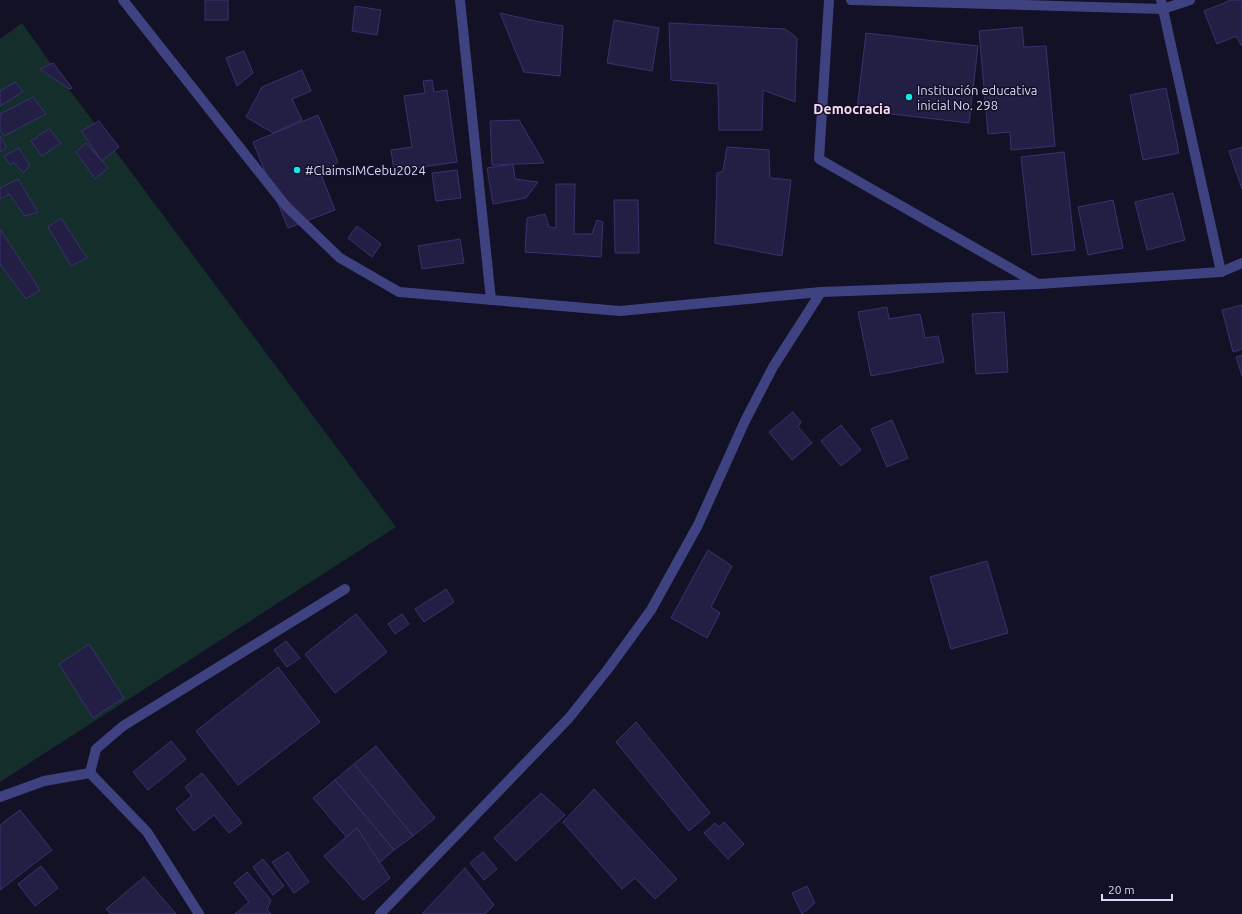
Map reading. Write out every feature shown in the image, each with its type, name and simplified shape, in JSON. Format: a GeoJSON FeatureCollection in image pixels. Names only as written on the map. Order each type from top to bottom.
{"type":"FeatureCollection","features":[{"type":"Feature","properties":{"kind":"street"},"geometry":{"type":"LineString","coordinates":[[123,0],[286,206],[340,258],[399,292],[620,311],[821,292],[1038,284],[1221,272],[1242,263]]}},
{"type":"Feature","properties":{"kind":"street"},"geometry":{"type":"LineString","coordinates":[[460,0],[491,300]]}},
{"type":"Feature","properties":{"kind":"street"},"geometry":{"type":"LineString","coordinates":[[829,0],[819,159],[1038,284]]}},
{"type":"Feature","properties":{"kind":"street"},"geometry":{"type":"LineString","coordinates":[[851,0],[1162,4],[1190,0]]}},
{"type":"Feature","properties":{"kind":"street"},"geometry":{"type":"LineString","coordinates":[[1162,4],[1221,272]]}},
{"type":"Feature","properties":{"kind":"street"},"geometry":{"type":"LineString","coordinates":[[380,914],[569,718],[608,669],[651,610],[698,525],[745,421],[770,373],[821,292]]}},
{"type":"Feature","properties":{"kind":"street"},"geometry":{"type":"LineString","coordinates":[[90,773],[96,749],[123,726],[345,589]]}},
{"type":"Feature","properties":{"kind":"street"},"geometry":{"type":"LineString","coordinates":[[0,797],[44,781],[90,773]]}},
{"type":"Feature","properties":{"kind":"street"},"geometry":{"type":"LineString","coordinates":[[90,773],[147,832],[199,914]]}},
{"type":"Feature","properties":{"kind":"green space"},"geometry":{"type":"Polygon","coordinates":[[[22,23],[69,89],[396,527],[0,782],[0,39],[22,23]]]}},
{"type":"Feature","properties":{"kind":"building"},"geometry":{"type":"Polygon","coordinates":[[[205,0],[228,0],[228,20],[205,20],[205,0]]]}},
{"type":"Feature","properties":{"kind":"building"},"geometry":{"type":"Polygon","coordinates":[[[1231,0],[1242,0],[1242,45],[1236,36],[1217,44],[1204,11],[1231,0]]]}},
{"type":"Feature","properties":{"kind":"building"},"geometry":{"type":"Polygon","coordinates":[[[355,6],[381,10],[377,35],[352,31],[355,6]]]}},
{"type":"Feature","properties":{"kind":"building"},"geometry":{"type":"Polygon","coordinates":[[[500,13],[563,26],[560,76],[524,72],[500,13]]]}},
{"type":"Feature","properties":{"kind":"building"},"geometry":{"type":"Polygon","coordinates":[[[614,20],[659,28],[652,71],[607,63],[614,20]]]}},
{"type":"Feature","properties":{"kind":"building"},"geometry":{"type":"Polygon","coordinates":[[[669,23],[785,29],[797,38],[795,102],[763,90],[762,130],[719,130],[718,84],[671,80],[669,23]]]}},
{"type":"Feature","properties":{"kind":"building"},"geometry":{"type":"Polygon","coordinates":[[[1022,27],[1024,47],[1046,46],[1055,146],[1011,150],[1010,132],[988,134],[979,31],[1022,27]]]}},
{"type":"Feature","properties":{"kind":"building"},"geometry":{"type":"Polygon","coordinates":[[[866,33],[978,46],[969,123],[857,110],[866,33]]]}},
{"type":"Feature","properties":{"kind":"building"},"geometry":{"type":"Polygon","coordinates":[[[244,51],[253,73],[237,86],[226,58],[244,51]]]}},
{"type":"Feature","properties":{"kind":"building"},"geometry":{"type":"Polygon","coordinates":[[[53,63],[72,88],[69,89],[40,69],[53,63]]]}},
{"type":"Feature","properties":{"kind":"building"},"geometry":{"type":"Polygon","coordinates":[[[302,70],[311,91],[292,99],[302,120],[273,133],[246,117],[262,87],[302,70]]]}},
{"type":"Feature","properties":{"kind":"building"},"geometry":{"type":"Polygon","coordinates":[[[432,80],[434,92],[447,90],[457,162],[394,171],[391,150],[412,147],[404,96],[425,93],[423,81],[432,80]]]}},
{"type":"Feature","properties":{"kind":"building"},"geometry":{"type":"Polygon","coordinates":[[[15,82],[23,92],[0,106],[0,91],[15,82]]]}},
{"type":"Feature","properties":{"kind":"building"},"geometry":{"type":"Polygon","coordinates":[[[1166,88],[1179,153],[1143,160],[1130,95],[1166,88]]]}},
{"type":"Feature","properties":{"kind":"building"},"geometry":{"type":"Polygon","coordinates":[[[33,97],[46,114],[4,136],[0,130],[0,114],[33,97]]]}},
{"type":"Feature","properties":{"kind":"building","name":"#ClaimsIMCebu2024"},"geometry":{"type":"Polygon","coordinates":[[[318,115],[338,162],[322,177],[335,210],[288,228],[253,142],[318,115]]]}},
{"type":"Feature","properties":{"kind":"building"},"geometry":{"type":"Polygon","coordinates":[[[519,120],[544,163],[492,165],[490,121],[519,120]]]}},
{"type":"Feature","properties":{"kind":"building"},"geometry":{"type":"Polygon","coordinates":[[[99,121],[119,147],[102,161],[81,131],[99,121]]]}},
{"type":"Feature","properties":{"kind":"building"},"geometry":{"type":"Polygon","coordinates":[[[49,129],[61,143],[42,156],[31,141],[49,129]]]}},
{"type":"Feature","properties":{"kind":"building"},"geometry":{"type":"Polygon","coordinates":[[[0,136],[7,147],[0,152],[0,136]]]}},
{"type":"Feature","properties":{"kind":"building"},"geometry":{"type":"Polygon","coordinates":[[[86,143],[108,168],[95,179],[76,152],[86,143]]]}},
{"type":"Feature","properties":{"kind":"building"},"geometry":{"type":"Polygon","coordinates":[[[727,147],[769,150],[770,178],[791,180],[782,256],[715,243],[717,173],[723,171],[727,147]]]}},
{"type":"Feature","properties":{"kind":"building"},"geometry":{"type":"Polygon","coordinates":[[[1242,147],[1242,189],[1229,151],[1242,147]]]}},
{"type":"Feature","properties":{"kind":"building"},"geometry":{"type":"Polygon","coordinates":[[[19,148],[30,166],[23,173],[14,162],[10,165],[4,156],[19,148]]]}},
{"type":"Feature","properties":{"kind":"building"},"geometry":{"type":"Polygon","coordinates":[[[1064,152],[1075,250],[1032,255],[1021,157],[1064,152]]]}},
{"type":"Feature","properties":{"kind":"building"},"geometry":{"type":"Polygon","coordinates":[[[513,164],[515,179],[538,182],[526,198],[493,204],[487,168],[513,164]]]}},
{"type":"Feature","properties":{"kind":"building"},"geometry":{"type":"Polygon","coordinates":[[[457,170],[461,198],[436,201],[432,173],[457,170]]]}},
{"type":"Feature","properties":{"kind":"building"},"geometry":{"type":"Polygon","coordinates":[[[18,179],[38,212],[25,216],[9,194],[0,199],[0,188],[18,179]]]}},
{"type":"Feature","properties":{"kind":"building"},"geometry":{"type":"Polygon","coordinates":[[[556,184],[575,184],[574,234],[592,234],[597,220],[603,222],[601,257],[525,252],[527,218],[545,214],[549,227],[556,228],[556,184]]]}},
{"type":"Feature","properties":{"kind":"building"},"geometry":{"type":"Polygon","coordinates":[[[1173,193],[1185,240],[1147,250],[1135,202],[1173,193]]]}},
{"type":"Feature","properties":{"kind":"building"},"geometry":{"type":"Polygon","coordinates":[[[614,200],[638,200],[639,253],[615,253],[614,200]]]}},
{"type":"Feature","properties":{"kind":"building"},"geometry":{"type":"Polygon","coordinates":[[[1113,200],[1123,248],[1088,255],[1078,207],[1113,200]]]}},
{"type":"Feature","properties":{"kind":"building"},"geometry":{"type":"Polygon","coordinates":[[[61,218],[87,258],[71,266],[48,227],[61,218]]]}},
{"type":"Feature","properties":{"kind":"building"},"geometry":{"type":"Polygon","coordinates":[[[357,226],[381,244],[372,257],[348,238],[357,226]]]}},
{"type":"Feature","properties":{"kind":"building"},"geometry":{"type":"Polygon","coordinates":[[[0,229],[40,290],[26,299],[0,264],[0,229]]]}},
{"type":"Feature","properties":{"kind":"building"},"geometry":{"type":"Polygon","coordinates":[[[460,239],[464,263],[422,269],[418,246],[460,239]]]}},
{"type":"Feature","properties":{"kind":"building"},"geometry":{"type":"Polygon","coordinates":[[[1242,305],[1242,349],[1233,352],[1222,310],[1242,305]]]}},
{"type":"Feature","properties":{"kind":"building"},"geometry":{"type":"Polygon","coordinates":[[[887,307],[889,319],[920,314],[925,338],[938,336],[944,362],[871,376],[858,312],[887,307]]]}},
{"type":"Feature","properties":{"kind":"building"},"geometry":{"type":"Polygon","coordinates":[[[1004,312],[1008,372],[976,374],[972,314],[1004,312]]]}},
{"type":"Feature","properties":{"kind":"building"},"geometry":{"type":"Polygon","coordinates":[[[1242,355],[1242,376],[1236,357],[1242,355]]]}},
{"type":"Feature","properties":{"kind":"building"},"geometry":{"type":"Polygon","coordinates":[[[793,412],[801,422],[798,427],[812,443],[792,460],[769,432],[793,412]]]}},
{"type":"Feature","properties":{"kind":"building"},"geometry":{"type":"Polygon","coordinates":[[[892,420],[908,458],[887,467],[871,429],[892,420]]]}},
{"type":"Feature","properties":{"kind":"building"},"geometry":{"type":"Polygon","coordinates":[[[841,425],[861,450],[841,466],[821,441],[841,425]]]}},
{"type":"Feature","properties":{"kind":"building"},"geometry":{"type":"Polygon","coordinates":[[[708,550],[732,566],[711,607],[720,613],[707,638],[671,618],[708,550]]]}},
{"type":"Feature","properties":{"kind":"building"},"geometry":{"type":"Polygon","coordinates":[[[987,561],[1008,633],[951,649],[930,577],[987,561]]]}},
{"type":"Feature","properties":{"kind":"building"},"geometry":{"type":"Polygon","coordinates":[[[446,589],[454,602],[424,622],[415,609],[446,589]]]}},
{"type":"Feature","properties":{"kind":"building"},"geometry":{"type":"Polygon","coordinates":[[[356,614],[387,652],[335,693],[305,654],[356,614]]]}},
{"type":"Feature","properties":{"kind":"building"},"geometry":{"type":"Polygon","coordinates":[[[402,614],[409,624],[395,634],[388,624],[402,614]]]}},
{"type":"Feature","properties":{"kind":"building"},"geometry":{"type":"Polygon","coordinates":[[[286,641],[300,658],[287,667],[274,650],[286,641]]]}},
{"type":"Feature","properties":{"kind":"building"},"geometry":{"type":"Polygon","coordinates":[[[89,644],[124,698],[93,718],[59,664],[89,644]]]}},
{"type":"Feature","properties":{"kind":"building"},"geometry":{"type":"Polygon","coordinates":[[[278,667],[320,722],[238,785],[196,731],[278,667]]]}},
{"type":"Feature","properties":{"kind":"building"},"geometry":{"type":"Polygon","coordinates":[[[636,722],[710,813],[689,831],[616,742],[636,722]]]}},
{"type":"Feature","properties":{"kind":"building"},"geometry":{"type":"Polygon","coordinates":[[[171,741],[186,759],[148,790],[133,772],[171,741]]]}},
{"type":"Feature","properties":{"kind":"building"},"geometry":{"type":"Polygon","coordinates":[[[376,746],[435,818],[413,836],[354,764],[376,746]]]}},
{"type":"Feature","properties":{"kind":"building"},"geometry":{"type":"Polygon","coordinates":[[[354,764],[413,836],[394,850],[335,780],[354,764]]]}},
{"type":"Feature","properties":{"kind":"building"},"geometry":{"type":"Polygon","coordinates":[[[202,773],[242,823],[229,833],[214,815],[194,831],[176,809],[192,796],[185,787],[202,773]]]}},
{"type":"Feature","properties":{"kind":"building"},"geometry":{"type":"Polygon","coordinates":[[[335,780],[394,850],[373,868],[313,798],[335,780]]]}},
{"type":"Feature","properties":{"kind":"building"},"geometry":{"type":"Polygon","coordinates":[[[594,789],[677,879],[655,899],[635,878],[622,889],[563,822],[594,789]]]}},
{"type":"Feature","properties":{"kind":"building"},"geometry":{"type":"Polygon","coordinates":[[[541,793],[565,815],[516,861],[494,838],[541,793]]]}},
{"type":"Feature","properties":{"kind":"building"},"geometry":{"type":"Polygon","coordinates":[[[20,810],[52,850],[0,890],[0,825],[20,810]]]}},
{"type":"Feature","properties":{"kind":"building"},"geometry":{"type":"Polygon","coordinates":[[[724,822],[744,844],[728,859],[704,833],[715,823],[719,827],[724,822]]]}},
{"type":"Feature","properties":{"kind":"building"},"geometry":{"type":"Polygon","coordinates":[[[357,828],[390,878],[363,900],[324,856],[357,828]]]}},
{"type":"Feature","properties":{"kind":"building"},"geometry":{"type":"Polygon","coordinates":[[[288,852],[309,882],[294,893],[272,862],[288,852]]]}},
{"type":"Feature","properties":{"kind":"building"},"geometry":{"type":"Polygon","coordinates":[[[483,852],[497,869],[484,880],[470,863],[483,852]]]}},
{"type":"Feature","properties":{"kind":"building"},"geometry":{"type":"Polygon","coordinates":[[[263,859],[284,886],[273,895],[253,867],[263,859]]]}},
{"type":"Feature","properties":{"kind":"building"},"geometry":{"type":"Polygon","coordinates":[[[41,866],[58,888],[35,906],[18,884],[41,866]]]}},
{"type":"Feature","properties":{"kind":"building"},"geometry":{"type":"Polygon","coordinates":[[[465,868],[494,905],[485,914],[422,914],[465,868]]]}},
{"type":"Feature","properties":{"kind":"building"},"geometry":{"type":"Polygon","coordinates":[[[247,872],[271,900],[267,910],[271,914],[235,914],[249,902],[234,883],[247,872]]]}},
{"type":"Feature","properties":{"kind":"building"},"geometry":{"type":"Polygon","coordinates":[[[144,877],[176,914],[111,914],[106,909],[144,877]]]}},
{"type":"Feature","properties":{"kind":"building"},"geometry":{"type":"Polygon","coordinates":[[[807,886],[815,903],[802,914],[792,893],[807,886]]]}},
{"type":"Feature","properties":{"kind":"place","name":"Institución educativa inicial No. 298"},"geometry":{"type":"Point","coordinates":[909,97]}},
{"type":"Feature","properties":{"kind":"place","name":"#ClaimsIMCebu2024"},"geometry":{"type":"Point","coordinates":[297,170]}},
{"type":"Feature","properties":{"kind":"district","name":"Democracia"},"geometry":{"type":"Point","coordinates":[852,109]}}]}
